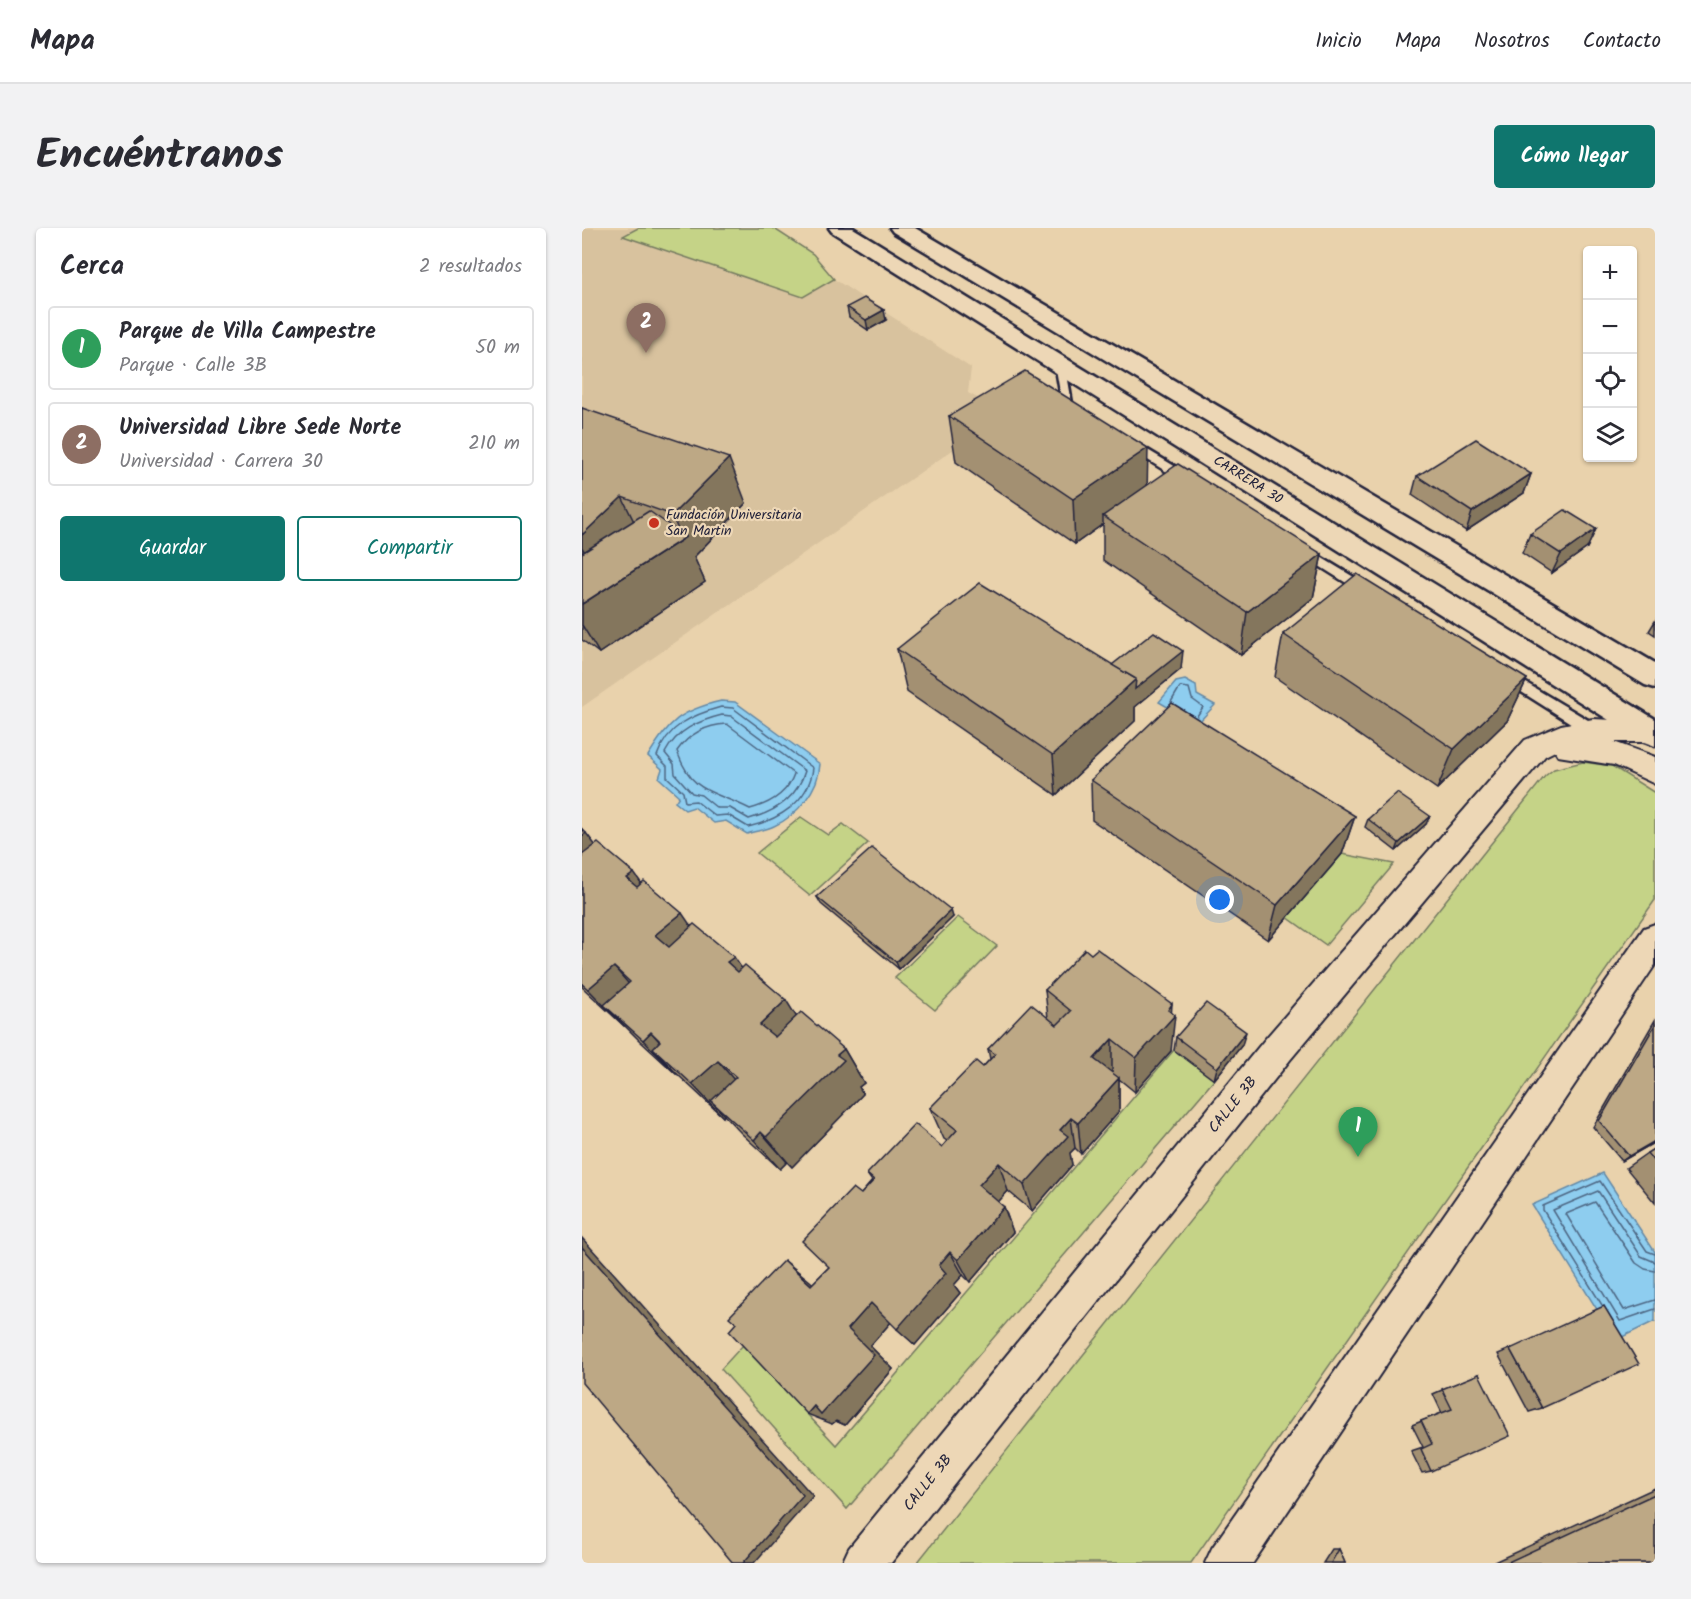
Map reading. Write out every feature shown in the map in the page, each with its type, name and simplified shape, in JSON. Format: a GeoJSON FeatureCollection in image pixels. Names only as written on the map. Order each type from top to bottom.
{"type":"FeatureCollection","features":[{"type":"Feature","properties":{"kind":"main road","name":"CARRERA 30"},"geometry":{"type":"LineString","coordinates":[[839,228],[1654,732]]}},
{"type":"Feature","properties":{"kind":"main road"},"geometry":{"type":"LineString","coordinates":[[900,228],[1655,677]]}},
{"type":"Feature","properties":{"kind":"street","name":"CALLE 3B"},"geometry":{"type":"LineString","coordinates":[[864,1563],[1278,1049],[1535,748],[1561,736],[1593,730],[1654,732]]}},
{"type":"Feature","properties":{"kind":"street"},"geometry":{"type":"LineString","coordinates":[[1535,748],[1577,748],[1607,752],[1648,767],[1655,772]]}},
{"type":"Feature","properties":{"kind":"street"},"geometry":{"type":"LineString","coordinates":[[1227,1563],[1655,939]]}},
{"type":"Feature","properties":{"kind":"lane"},"geometry":{"type":"LineString","coordinates":[[1060,363],[1067,404],[1087,417]]}},
{"type":"Feature","properties":{"kind":"lane"},"geometry":{"type":"LineString","coordinates":[[1117,435],[1198,486]]}},
{"type":"Feature","properties":{"kind":"lane"},"geometry":{"type":"LineString","coordinates":[[1289,542],[1381,598]]}},
{"type":"Feature","properties":{"kind":"lane"},"geometry":{"type":"LineString","coordinates":[[1492,668],[1593,730]]}},
{"type":"Feature","properties":{"kind":"shaded area"},"geometry":{"type":"Polygon","coordinates":[[[582,228],[716,228],[818,262],[834,279],[971,368],[968,393],[1006,413],[582,707],[582,228]]]}},
{"type":"Feature","properties":{"kind":"green space"},"geometry":{"type":"Polygon","coordinates":[[[638,228],[773,228],[813,254],[834,279],[803,297],[623,236],[638,228]]]}},
{"type":"Feature","properties":{"kind":"green space"},"geometry":{"type":"Polygon","coordinates":[[[1583,762],[1612,766],[1655,793],[1655,900],[1191,1563],[917,1563],[1545,776],[1554,769],[1583,762]]]}},
{"type":"Feature","properties":{"kind":"green space"},"geometry":{"type":"Polygon","coordinates":[[[801,817],[828,835],[843,824],[868,843],[810,896],[757,853],[801,817]]]}},
{"type":"Feature","properties":{"kind":"green space"},"geometry":{"type":"Polygon","coordinates":[[[1342,854],[1394,864],[1326,945],[1287,917],[1342,854]]]}},
{"type":"Feature","properties":{"kind":"green space"},"geometry":{"type":"Polygon","coordinates":[[[958,917],[997,946],[935,1010],[895,978],[958,917]]]}},
{"type":"Feature","properties":{"kind":"green space"},"geometry":{"type":"Polygon","coordinates":[[[1174,1050],[1214,1080],[847,1509],[721,1369],[743,1345],[836,1445],[1174,1050]]]}},
{"type":"Feature","properties":{"kind":"water"},"geometry":{"type":"Polygon","coordinates":[[[1185,680],[1196,686],[1197,695],[1215,705],[1197,724],[1159,702],[1176,682],[1185,680]]]}},
{"type":"Feature","properties":{"kind":"water"},"geometry":{"type":"Polygon","coordinates":[[[721,701],[735,702],[820,764],[816,783],[805,801],[791,816],[771,827],[747,834],[726,821],[714,823],[694,807],[685,810],[675,802],[679,796],[659,778],[662,769],[648,756],[677,719],[695,709],[721,701]]]}},
{"type":"Feature","properties":{"kind":"water"},"geometry":{"type":"Polygon","coordinates":[[[1603,1173],[1655,1252],[1655,1321],[1616,1340],[1532,1205],[1603,1173]]]}},
{"type":"Feature","properties":{"kind":"building"},"geometry":{"type":"Polygon","coordinates":[[[864,298],[884,310],[866,320],[847,307],[864,298]]]}},
{"type":"Feature","properties":{"kind":"building"},"geometry":{"type":"Polygon","coordinates":[[[1025,371],[1148,448],[1073,499],[949,416],[1025,371]]]}},
{"type":"Feature","properties":{"kind":"building"},"geometry":{"type":"Polygon","coordinates":[[[582,408],[729,458],[672,515],[622,497],[582,535],[582,408]]]}},
{"type":"Feature","properties":{"kind":"building"},"geometry":{"type":"Polygon","coordinates":[[[1476,439],[1531,474],[1472,512],[1417,476],[1476,439]]]}},
{"type":"Feature","properties":{"kind":"building"},"geometry":{"type":"Polygon","coordinates":[[[1178,464],[1322,554],[1247,612],[1103,516],[1178,464]]]}},
{"type":"Feature","properties":{"kind":"building"},"geometry":{"type":"Polygon","coordinates":[[[1565,510],[1596,529],[1561,554],[1530,534],[1565,510]]]}},
{"type":"Feature","properties":{"kind":"building"},"geometry":{"type":"Polygon","coordinates":[[[649,511],[686,537],[582,604],[582,553],[649,511]]]}},
{"type":"Feature","properties":{"kind":"building"},"geometry":{"type":"Polygon","coordinates":[[[1357,574],[1527,679],[1454,749],[1283,634],[1357,574]]]}},
{"type":"Feature","properties":{"kind":"building"},"geometry":{"type":"Polygon","coordinates":[[[980,583],[1136,679],[1053,755],[897,649],[980,583]]]}},
{"type":"Feature","properties":{"kind":"building"},"geometry":{"type":"Polygon","coordinates":[[[1154,632],[1183,651],[1135,689],[1136,679],[1112,665],[1154,632]]]}},
{"type":"Feature","properties":{"kind":"building"},"geometry":{"type":"Polygon","coordinates":[[[1172,703],[1355,816],[1277,905],[1091,780],[1172,703]]]}},
{"type":"Feature","properties":{"kind":"building"},"geometry":{"type":"Polygon","coordinates":[[[1397,793],[1430,816],[1399,843],[1368,819],[1397,793]]]}},
{"type":"Feature","properties":{"kind":"building"},"geometry":{"type":"Polygon","coordinates":[[[598,843],[634,873],[627,878],[632,883],[637,887],[644,881],[682,913],[655,935],[669,947],[694,924],[734,957],[727,962],[738,972],[745,965],[786,1000],[760,1025],[775,1037],[801,1012],[844,1049],[837,1055],[844,1060],[766,1137],[761,1132],[754,1140],[711,1101],[736,1077],[718,1061],[692,1084],[653,1048],[660,1041],[651,1032],[643,1040],[604,1005],[630,982],[614,967],[588,989],[582,984],[582,855],[598,843]]]}},
{"type":"Feature","properties":{"kind":"building"},"geometry":{"type":"Polygon","coordinates":[[[872,848],[951,910],[896,962],[817,897],[872,848]]]}},
{"type":"Feature","properties":{"kind":"building"},"geometry":{"type":"Polygon","coordinates":[[[1085,949],[1091,954],[1097,949],[1172,1004],[1168,1010],[1175,1015],[1136,1058],[1112,1039],[1094,1059],[1119,1078],[1078,1123],[1071,1118],[1060,1130],[1068,1136],[1024,1185],[999,1163],[979,1185],[1004,1207],[958,1260],[950,1252],[939,1265],[946,1273],[897,1329],[871,1303],[848,1329],[874,1355],[821,1414],[814,1406],[807,1414],[729,1331],[736,1323],[729,1317],[784,1260],[811,1285],[829,1267],[802,1241],[853,1188],[861,1194],[874,1180],[867,1174],[915,1124],[942,1147],[957,1130],[930,1108],[976,1061],[983,1067],[995,1054],[988,1049],[1031,1004],[1057,1025],[1071,1011],[1045,990],[1085,949]]]}},
{"type":"Feature","properties":{"kind":"building"},"geometry":{"type":"Polygon","coordinates":[[[1206,1003],[1246,1032],[1217,1068],[1176,1037],[1206,1003]]]}},
{"type":"Feature","properties":{"kind":"building"},"geometry":{"type":"Polygon","coordinates":[[[1655,1025],[1655,1141],[1629,1156],[1599,1121],[1655,1025]]]}},
{"type":"Feature","properties":{"kind":"building"},"geometry":{"type":"Polygon","coordinates":[[[1655,1148],[1655,1163],[1647,1153],[1655,1148]]]}},
{"type":"Feature","properties":{"kind":"building"},"geometry":{"type":"Polygon","coordinates":[[[582,1247],[803,1495],[743,1563],[733,1563],[582,1383],[582,1247]]]}},
{"type":"Feature","properties":{"kind":"building"},"geometry":{"type":"Polygon","coordinates":[[[1604,1306],[1639,1364],[1542,1408],[1510,1349],[1604,1306]]]}},
{"type":"Feature","properties":{"kind":"building"},"geometry":{"type":"Polygon","coordinates":[[[1479,1374],[1510,1436],[1431,1471],[1421,1449],[1432,1444],[1421,1421],[1452,1409],[1442,1389],[1479,1374]]]}},
{"type":"Feature","properties":{"kind":"building"},"geometry":{"type":"Polygon","coordinates":[[[1655,1494],[1655,1563],[1506,1563],[1655,1494]]]}},
{"type":"Feature","properties":{"kind":"building"},"geometry":{"type":"Polygon","coordinates":[[[1339,1549],[1345,1563],[1331,1563],[1339,1549]]]}},
{"type":"Feature","properties":{"kind":"place","name":"Universidad Libre Sede Norte"},"geometry":{"type":"Point","coordinates":[646,353]}},
{"type":"Feature","properties":{"kind":"place","name":"Fundación Universitaria San Martin"},"geometry":{"type":"Point","coordinates":[654,523]}},
{"type":"Feature","properties":{"kind":"place","name":"Parque de Villa Campestre"},"geometry":{"type":"Point","coordinates":[1358,1157]}}]}
